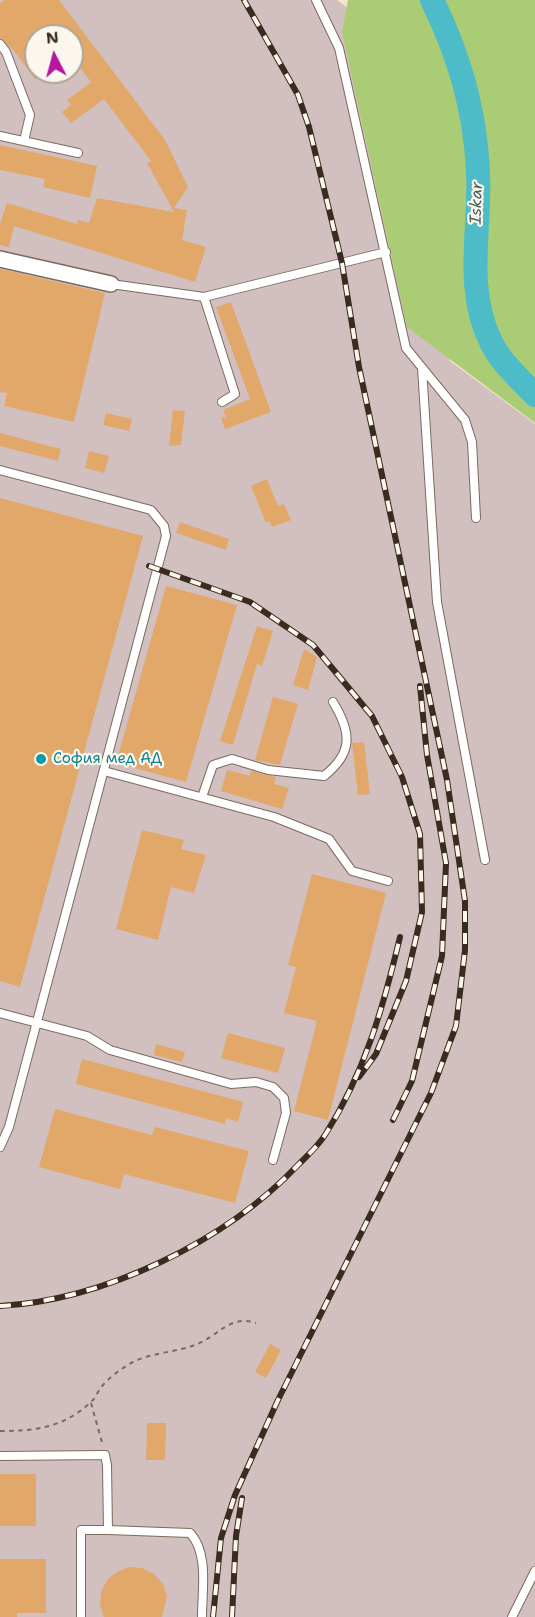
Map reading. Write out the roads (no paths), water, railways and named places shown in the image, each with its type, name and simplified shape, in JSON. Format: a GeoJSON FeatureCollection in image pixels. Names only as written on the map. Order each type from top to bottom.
{"type":"FeatureCollection","features":[{"type":"Feature","properties":{"kind":"street"},"geometry":{"type":"LineString","coordinates":[[0,259],[111,284]]}},
{"type":"Feature","properties":{"kind":"lane"},"geometry":{"type":"LineString","coordinates":[[316,0],[339,48],[406,348],[465,420],[472,442],[476,518]]}},
{"type":"Feature","properties":{"kind":"lane"},"geometry":{"type":"LineString","coordinates":[[0,44],[6,52],[30,115],[24,141]]}},
{"type":"Feature","properties":{"kind":"lane"},"geometry":{"type":"LineString","coordinates":[[0,136],[78,153]]}},
{"type":"Feature","properties":{"kind":"lane"},"geometry":{"type":"LineString","coordinates":[[111,284],[204,297],[386,252]]}},
{"type":"Feature","properties":{"kind":"lane"},"geometry":{"type":"LineString","coordinates":[[204,297],[235,394],[222,402]]}},
{"type":"Feature","properties":{"kind":"lane"},"geometry":{"type":"LineString","coordinates":[[422,368],[437,602],[484,860]]}},
{"type":"Feature","properties":{"kind":"lane"},"geometry":{"type":"LineString","coordinates":[[0,470],[151,510],[164,526],[164,545],[9,1127],[0,1147]]}},
{"type":"Feature","properties":{"kind":"lane"},"geometry":{"type":"LineString","coordinates":[[202,797],[213,765],[232,759],[268,770],[324,776],[341,763],[346,742],[345,721],[333,702]]}},
{"type":"Feature","properties":{"kind":"lane"},"geometry":{"type":"LineString","coordinates":[[104,771],[274,817],[329,839],[352,871],[388,881]]}},
{"type":"Feature","properties":{"kind":"lane"},"geometry":{"type":"LineString","coordinates":[[0,1012],[87,1036],[110,1050],[231,1084],[256,1082],[273,1087],[284,1098],[286,1113],[273,1160]]}},
{"type":"Feature","properties":{"kind":"lane"},"geometry":{"type":"LineString","coordinates":[[0,1456],[105,1455],[108,1530]]}},
{"type":"Feature","properties":{"kind":"lane"},"geometry":{"type":"LineString","coordinates":[[81,1617],[81,1530],[190,1533],[202,1557],[202,1617]]}},
{"type":"Feature","properties":{"kind":"lane"},"geometry":{"type":"LineString","coordinates":[[512,1617],[535,1571]]}},
{"type":"Feature","properties":{"kind":"waterway","name":"Iskar"},"geometry":{"type":"LineString","coordinates":[[432,0],[458,62],[473,126],[478,171],[476,279],[483,321],[491,342],[500,356],[535,395]]}},
{"type":"Feature","properties":{"kind":"railway"},"geometry":{"type":"LineString","coordinates":[[213,1617],[221,1538],[235,1495],[278,1400],[431,1093],[456,1026],[465,950],[465,901],[447,780],[359,367],[342,263],[309,127],[298,95],[244,0]]}},
{"type":"Feature","properties":{"kind":"railway"},"geometry":{"type":"LineString","coordinates":[[149,566],[250,602],[313,645],[372,716],[402,777],[420,834],[422,912],[406,981],[376,1054],[359,1077]]}},
{"type":"Feature","properties":{"kind":"railway"},"geometry":{"type":"LineString","coordinates":[[393,1120],[412,1081],[442,956],[446,863],[427,755],[420,686]]}},
{"type":"Feature","properties":{"kind":"railway"},"geometry":{"type":"LineString","coordinates":[[0,1306],[40,1301],[81,1292],[121,1279],[161,1262],[200,1241],[269,1193],[316,1147],[339,1111],[371,1039],[400,937]]}},
{"type":"Feature","properties":{"kind":"railway"},"geometry":{"type":"LineString","coordinates":[[232,1617],[236,1536],[242,1498]]}},
{"type":"Feature","properties":{"kind":"place","name":"София мед АД"},"geometry":{"type":"Point","coordinates":[41,759]}}]}
